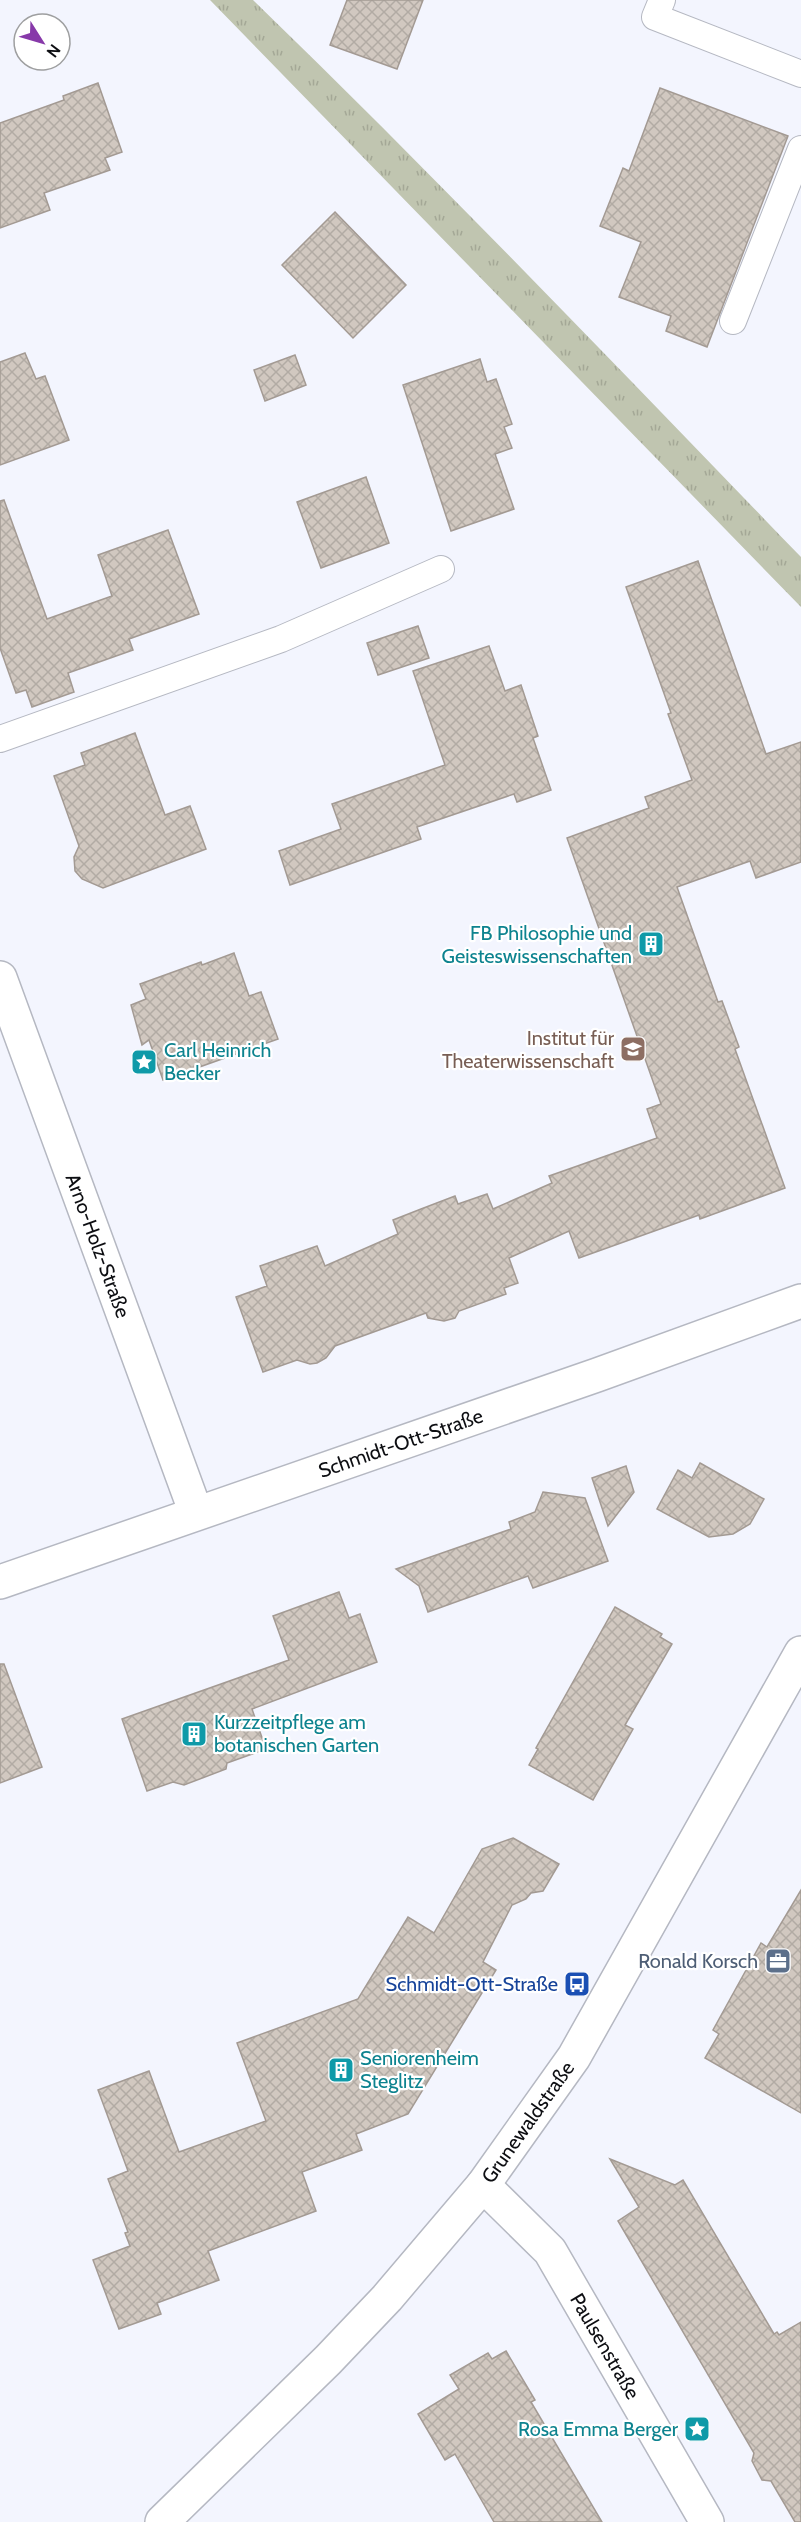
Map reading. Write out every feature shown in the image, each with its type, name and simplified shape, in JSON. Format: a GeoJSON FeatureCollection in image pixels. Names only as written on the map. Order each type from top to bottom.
{"type":"FeatureCollection","features":[{"type":"Feature","properties":{"kind":"street","name":"Arno-Holz-Straße"},"geometry":{"type":"LineString","coordinates":[[0,978],[196,1514]]}},
{"type":"Feature","properties":{"kind":"street","name":"Schmidt-Ott-Straße"},"geometry":{"type":"LineString","coordinates":[[0,1582],[597,1375],[801,1300]]}},
{"type":"Feature","properties":{"kind":"street","name":"Grunewaldstraße"},"geometry":{"type":"LineString","coordinates":[[162,2522],[328,2360],[387,2298],[483,2185],[574,2056],[801,1653]]}},
{"type":"Feature","properties":{"kind":"street","name":"Paulsenstraße"},"geometry":{"type":"LineString","coordinates":[[483,2185],[549,2252],[707,2522]]}},
{"type":"Feature","properties":{"kind":"lane"},"geometry":{"type":"LineString","coordinates":[[662,0],[655,17],[801,74]]}},
{"type":"Feature","properties":{"kind":"lane"},"geometry":{"type":"LineString","coordinates":[[733,321],[801,149]]}},
{"type":"Feature","properties":{"kind":"lane"},"geometry":{"type":"LineString","coordinates":[[0,738],[281,639],[441,569]]}},
{"type":"Feature","properties":{"kind":"green space"},"geometry":{"type":"Polygon","coordinates":[[[210,0],[253,0],[529,276],[801,557],[801,607],[210,0]]]}},
{"type":"Feature","properties":{"kind":"building"},"geometry":{"type":"Polygon","coordinates":[[[347,0],[423,0],[397,69],[330,45],[347,0]]]}},
{"type":"Feature","properties":{"kind":"building"},"geometry":{"type":"Polygon","coordinates":[[[98,83],[122,152],[105,158],[110,170],[44,193],[50,210],[0,228],[0,123],[64,100],[63,96],[98,83]]]}},
{"type":"Feature","properties":{"kind":"building"},"geometry":{"type":"Polygon","coordinates":[[[660,88],[788,136],[707,347],[666,331],[671,316],[619,297],[641,242],[600,226],[623,168],[629,171],[660,88]]]}},
{"type":"Feature","properties":{"kind":"building"},"geometry":{"type":"Polygon","coordinates":[[[335,212],[406,285],[353,338],[282,265],[335,212]]]}},
{"type":"Feature","properties":{"kind":"building"},"geometry":{"type":"Polygon","coordinates":[[[25,353],[36,379],[45,376],[69,440],[0,465],[0,362],[25,353]]]}},
{"type":"Feature","properties":{"kind":"building"},"geometry":{"type":"Polygon","coordinates":[[[295,355],[306,385],[265,401],[254,370],[295,355]]]}},
{"type":"Feature","properties":{"kind":"building"},"geometry":{"type":"Polygon","coordinates":[[[480,359],[487,382],[496,379],[512,424],[504,427],[512,448],[495,454],[514,509],[451,531],[403,385],[480,359]]]}},
{"type":"Feature","properties":{"kind":"building"},"geometry":{"type":"Polygon","coordinates":[[[366,477],[389,543],[321,568],[297,502],[366,477]]]}},
{"type":"Feature","properties":{"kind":"building"},"geometry":{"type":"Polygon","coordinates":[[[4,500],[47,619],[112,596],[98,555],[168,530],[199,614],[129,639],[133,650],[68,673],[74,692],[32,707],[26,690],[16,693],[0,648],[0,501],[4,500]]]}},
{"type":"Feature","properties":{"kind":"building","name":"FB Philosophie und Geisteswissenschaften"},"geometry":{"type":"Polygon","coordinates":[[[698,561],[766,754],[801,742],[801,862],[756,878],[750,861],[677,887],[718,1002],[722,1001],[739,1047],[735,1049],[785,1188],[700,1219],[699,1215],[579,1258],[569,1231],[509,1258],[518,1283],[504,1288],[506,1294],[459,1311],[455,1318],[444,1321],[428,1318],[426,1313],[335,1346],[326,1358],[317,1363],[310,1364],[297,1360],[263,1372],[236,1297],[267,1286],[260,1266],[317,1246],[325,1266],[398,1234],[393,1220],[421,1209],[455,1196],[458,1204],[487,1194],[493,1209],[552,1183],[549,1176],[657,1138],[647,1109],[661,1104],[567,838],[649,808],[645,797],[692,780],[668,714],[671,713],[626,587],[698,561]]]}},
{"type":"Feature","properties":{"kind":"building"},"geometry":{"type":"Polygon","coordinates":[[[418,626],[429,658],[378,675],[367,643],[418,626]]]}},
{"type":"Feature","properties":{"kind":"building"},"geometry":{"type":"Polygon","coordinates":[[[489,646],[505,691],[521,685],[538,736],[533,738],[551,790],[517,802],[514,794],[417,827],[421,839],[290,885],[279,851],[341,829],[332,804],[445,765],[413,671],[489,646]]]}},
{"type":"Feature","properties":{"kind":"building"},"geometry":{"type":"Polygon","coordinates":[[[135,733],[165,815],[190,806],[206,849],[103,888],[82,879],[75,871],[74,857],[79,846],[54,776],[85,765],[81,753],[135,733]]]}},
{"type":"Feature","properties":{"kind":"building"},"geometry":{"type":"Polygon","coordinates":[[[234,953],[249,996],[261,992],[278,1039],[163,1080],[149,1040],[142,1045],[131,1005],[146,999],[140,984],[234,953]]]}},
{"type":"Feature","properties":{"kind":"building"},"geometry":{"type":"Polygon","coordinates":[[[700,1463],[764,1499],[750,1524],[733,1534],[709,1537],[657,1509],[678,1470],[692,1478],[700,1463]]]}},
{"type":"Feature","properties":{"kind":"building"},"geometry":{"type":"Polygon","coordinates":[[[626,1466],[634,1492],[608,1526],[592,1478],[626,1466]]]}},
{"type":"Feature","properties":{"kind":"building"},"geometry":{"type":"Polygon","coordinates":[[[543,1492],[585,1498],[608,1561],[533,1588],[528,1576],[428,1612],[419,1586],[396,1569],[511,1529],[509,1522],[535,1512],[543,1492]]]}},
{"type":"Feature","properties":{"kind":"building"},"geometry":{"type":"Polygon","coordinates":[[[339,1592],[349,1618],[360,1614],[377,1662],[252,1709],[266,1749],[227,1763],[226,1769],[184,1785],[173,1782],[147,1791],[122,1719],[289,1660],[273,1616],[339,1592]]]}},
{"type":"Feature","properties":{"kind":"building"},"geometry":{"type":"Polygon","coordinates":[[[615,1607],[662,1634],[660,1637],[672,1644],[625,1725],[633,1729],[593,1800],[529,1765],[538,1749],[536,1748],[615,1607]]]}},
{"type":"Feature","properties":{"kind":"building"},"geometry":{"type":"Polygon","coordinates":[[[0,1664],[4,1664],[42,1767],[0,1783],[0,1664]]]}},
{"type":"Feature","properties":{"kind":"building"},"geometry":{"type":"Polygon","coordinates":[[[513,1838],[559,1864],[543,1891],[531,1893],[526,1899],[512,1905],[483,1962],[496,1970],[408,2114],[356,2134],[362,2150],[302,2172],[316,2211],[208,2251],[219,2280],[157,2303],[161,2314],[119,2329],[93,2260],[130,2246],[125,2233],[128,2232],[108,2179],[128,2171],[98,2090],[149,2071],[179,2152],[266,2121],[237,2043],[358,1999],[408,1917],[434,1933],[482,1849],[513,1838]]]}},
{"type":"Feature","properties":{"kind":"building"},"geometry":{"type":"Polygon","coordinates":[[[801,1890],[801,2113],[705,2058],[719,2034],[713,2030],[761,1943],[767,1947],[801,1890]]]}},
{"type":"Feature","properties":{"kind":"building"},"geometry":{"type":"Polygon","coordinates":[[[610,2159],[675,2185],[683,2180],[774,2334],[777,2332],[779,2335],[801,2322],[801,2522],[795,2522],[771,2481],[762,2480],[752,2461],[754,2453],[618,2221],[639,2207],[610,2159]]]}},
{"type":"Feature","properties":{"kind":"building"},"geometry":{"type":"Polygon","coordinates":[[[506,2351],[535,2400],[531,2402],[602,2522],[494,2522],[455,2454],[445,2460],[418,2414],[459,2389],[450,2375],[488,2353],[492,2359],[506,2351]]]}},
{"type":"Feature","properties":{"kind":"place","name":"FB Philosophie und Geisteswissenschaften"},"geometry":{"type":"Point","coordinates":[651,944]}},
{"type":"Feature","properties":{"kind":"place","name":"Institut für Theaterwissenschaft"},"geometry":{"type":"Point","coordinates":[633,1049]}},
{"type":"Feature","properties":{"kind":"place","name":"Carl Heinrich Becker"},"geometry":{"type":"Point","coordinates":[144,1062]}},
{"type":"Feature","properties":{"kind":"place","name":"Kurzzeitpflege am botanischen Garten"},"geometry":{"type":"Point","coordinates":[194,1734]}},
{"type":"Feature","properties":{"kind":"place","name":"Ronald Korsch"},"geometry":{"type":"Point","coordinates":[778,1961]}},
{"type":"Feature","properties":{"kind":"place","name":"Schmidt-Ott-Straße"},"geometry":{"type":"Point","coordinates":[577,1984]}},
{"type":"Feature","properties":{"kind":"place","name":"Seniorenheim Steglitz"},"geometry":{"type":"Point","coordinates":[341,2070]}},
{"type":"Feature","properties":{"kind":"place","name":"Rosa Emma Berger"},"geometry":{"type":"Point","coordinates":[697,2429]}}]}
